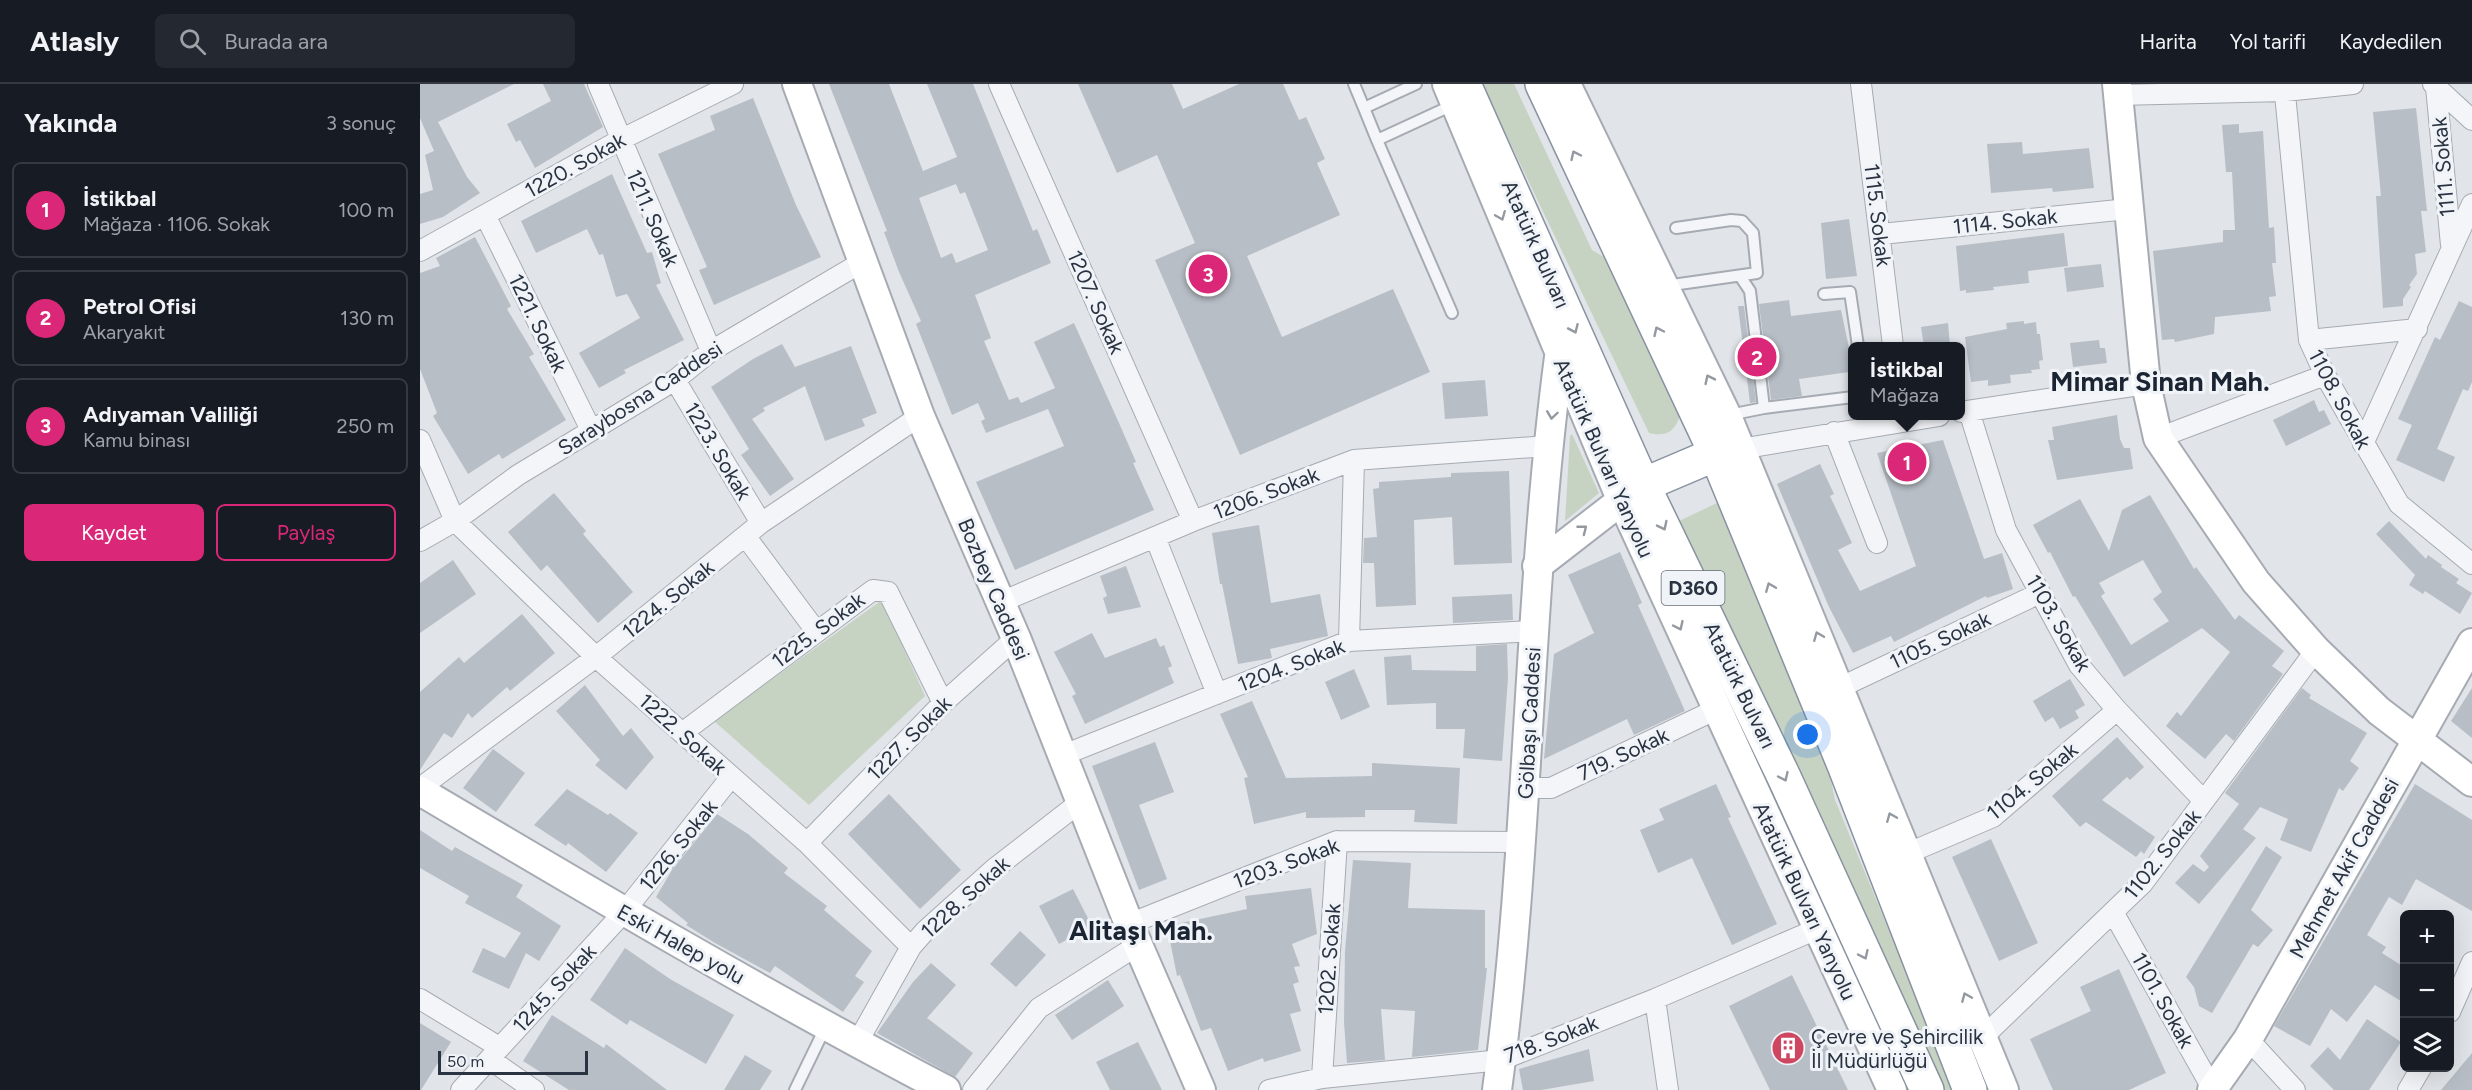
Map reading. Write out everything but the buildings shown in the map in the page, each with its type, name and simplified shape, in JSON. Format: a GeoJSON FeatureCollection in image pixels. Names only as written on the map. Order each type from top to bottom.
{"type":"FeatureCollection","features":[{"type":"Feature","properties":{"kind":"highway"},"geometry":{"type":"LineString","coordinates":[[1542,84],[1728,451],[1844,765],[1970,1090]]}},
{"type":"Feature","properties":{"kind":"highway","name":"Atatürk Bulvarı"},"geometry":{"type":"LineString","coordinates":[[1455,90],[1632,492],[1784,777],[1927,1090]]}},
{"type":"Feature","properties":{"kind":"highway"},"geometry":{"type":"LineString","coordinates":[[1632,492],[1728,451]]}},
{"type":"Feature","properties":{"kind":"street","name":"1211. Sokak"},"geometry":{"type":"LineString","coordinates":[[598,84],[711,351]]}},
{"type":"Feature","properties":{"kind":"street","name":"1220. Sokak"},"geometry":{"type":"LineString","coordinates":[[420,251],[620,140],[733,84]]}},
{"type":"Feature","properties":{"kind":"street","name":"Bozbey Caddesi"},"geometry":{"type":"LineString","coordinates":[[797,84],[920,416],[1001,602],[1133,935],[1201,1090]]}},
{"type":"Feature","properties":{"kind":"street","name":"1207. Sokak"},"geometry":{"type":"LineString","coordinates":[[999,84],[1193,521]]}},
{"type":"Feature","properties":{"kind":"street"},"geometry":{"type":"LineString","coordinates":[[1557,117],[1564,84]]}},
{"type":"Feature","properties":{"kind":"street"},"geometry":{"type":"LineString","coordinates":[[1564,84],[1727,416],[1728,451],[1839,688],[2004,1090]]}},
{"type":"Feature","properties":{"kind":"street","name":"1115. Sokak"},"geometry":{"type":"LineString","coordinates":[[1861,84],[1893,342]]}},
{"type":"Feature","properties":{"kind":"street"},"geometry":{"type":"LineString","coordinates":[[2353,84],[2284,88],[2118,90],[2146,384],[2158,438],[2256,582],[2316,650],[2379,711],[2472,782]]}},
{"type":"Feature","properties":{"kind":"street"},"geometry":{"type":"LineString","coordinates":[[2434,85],[2472,120]]}},
{"type":"Feature","properties":{"kind":"street","name":"1111. Sokak"},"geometry":{"type":"LineString","coordinates":[[2434,85],[2451,247]]}},
{"type":"Feature","properties":{"kind":"street","name":"1108. Sokak"},"geometry":{"type":"LineString","coordinates":[[2284,88],[2309,340],[2325,375],[2399,504],[2472,564]]}},
{"type":"Feature","properties":{"kind":"street","name":"Atatürk Bulvarı Yanyolu"},"geometry":{"type":"LineString","coordinates":[[1455,90],[1559,357],[1632,492],[1717,709],[1892,1090]]}},
{"type":"Feature","properties":{"kind":"street"},"geometry":{"type":"LineString","coordinates":[[2363,444],[2472,204]]}},
{"type":"Feature","properties":{"kind":"street","name":"1114. Sokak"},"geometry":{"type":"LineString","coordinates":[[1881,234],[2128,209]]}},
{"type":"Feature","properties":{"kind":"street","name":"1221. Sokak"},"geometry":{"type":"LineString","coordinates":[[485,215],[591,430]]}},
{"type":"Feature","properties":{"kind":"street","name":"Saraybosna Caddesi"},"geometry":{"type":"LineString","coordinates":[[420,541],[455,521],[518,475],[675,380],[711,351],[864,261]]}},
{"type":"Feature","properties":{"kind":"street"},"geometry":{"type":"LineString","coordinates":[[2309,340],[2417,329]]}},
{"type":"Feature","properties":{"kind":"street","name":"Gölbaşı Caddesi"},"geometry":{"type":"LineString","coordinates":[[1497,1090],[1523,842],[1537,566],[1547,446],[1559,357]]}},
{"type":"Feature","properties":{"kind":"street"},"geometry":{"type":"LineString","coordinates":[[2158,438],[2325,375]]}},
{"type":"Feature","properties":{"kind":"street","name":"1223. Sokak"},"geometry":{"type":"LineString","coordinates":[[675,380],[761,523]]}},
{"type":"Feature","properties":{"kind":"street"},"geometry":{"type":"LineString","coordinates":[[1965,412],[2146,384]]}},
{"type":"Feature","properties":{"kind":"street","name":"1103. Sokak"},"geometry":{"type":"LineString","coordinates":[[1965,412],[2006,530],[2079,665],[2117,710],[2204,801]]}},
{"type":"Feature","properties":{"kind":"street","name":"1224. Sokak"},"geometry":{"type":"LineString","coordinates":[[420,790],[596,657],[761,523],[920,416]]}},
{"type":"Feature","properties":{"kind":"street"},"geometry":{"type":"LineString","coordinates":[[1728,451],[1891,420]]}},
{"type":"Feature","properties":{"kind":"street"},"geometry":{"type":"LineString","coordinates":[[1834,432],[1877,543]]}},
{"type":"Feature","properties":{"kind":"street"},"geometry":{"type":"LineString","coordinates":[[420,441],[455,521]]}},
{"type":"Feature","properties":{"kind":"street","name":"1206. Sokak"},"geometry":{"type":"LineString","coordinates":[[1001,602],[1193,521],[1354,460],[1547,446]]}},
{"type":"Feature","properties":{"kind":"street"},"geometry":{"type":"LineString","coordinates":[[1349,641],[1354,460]]}},
{"type":"Feature","properties":{"kind":"street"},"geometry":{"type":"LineString","coordinates":[[1537,566],[1632,492]]}},
{"type":"Feature","properties":{"kind":"street","name":"1222. Sokak"},"geometry":{"type":"LineString","coordinates":[[455,521],[596,657],[807,843],[911,947]]}},
{"type":"Feature","properties":{"kind":"street"},"geometry":{"type":"LineString","coordinates":[[746,537],[816,631]]}},
{"type":"Feature","properties":{"kind":"street"},"geometry":{"type":"LineString","coordinates":[[1155,537],[1217,694]]}},
{"type":"Feature","properties":{"kind":"street","name":"1225. Sokak"},"geometry":{"type":"LineString","coordinates":[[682,733],[869,591],[879,589],[888,592],[943,703]]}},
{"type":"Feature","properties":{"kind":"street","name":"1105. Sokak"},"geometry":{"type":"LineString","coordinates":[[1839,688],[2040,593]]}},
{"type":"Feature","properties":{"kind":"street","name":"1204. Sokak"},"geometry":{"type":"LineString","coordinates":[[1061,756],[1349,641],[1533,631]]}},
{"type":"Feature","properties":{"kind":"street","name":"1227. Sokak"},"geometry":{"type":"LineString","coordinates":[[807,843],[943,703],[1016,638]]}},
{"type":"Feature","properties":{"kind":"street","name":"Mehmet Akif Caddesi"},"geometry":{"type":"LineString","coordinates":[[2212,1089],[2248,1039],[2415,740],[2472,643]]}},
{"type":"Feature","properties":{"kind":"street","name":"1102. Sokak"},"geometry":{"type":"LineString","coordinates":[[1983,1037],[2143,883],[2316,650]]}},
{"type":"Feature","properties":{"kind":"street","name":"719. Sokak"},"geometry":{"type":"LineString","coordinates":[[1526,788],[1551,788],[1717,709]]}},
{"type":"Feature","properties":{"kind":"street","name":"1104. Sokak"},"geometry":{"type":"LineString","coordinates":[[1906,854],[1993,817],[2117,710]]}},
{"type":"Feature","properties":{"kind":"street","name":"1226. Sokak"},"geometry":{"type":"LineString","coordinates":[[624,912],[731,777]]}},
{"type":"Feature","properties":{"kind":"street","name":"Eski Halep yolu"},"geometry":{"type":"LineString","coordinates":[[420,790],[624,912],[826,1026],[946,1090]]}},
{"type":"Feature","properties":{"kind":"street","name":"1228. Sokak"},"geometry":{"type":"LineString","coordinates":[[857,1043],[911,947],[925,931],[994,869],[1080,803]]}},
{"type":"Feature","properties":{"kind":"street","name":"1203. Sokak"},"geometry":{"type":"LineString","coordinates":[[973,1090],[1039,1008],[1133,935],[1337,841],[1523,842]]}},
{"type":"Feature","properties":{"kind":"street","name":"1202. Sokak"},"geometry":{"type":"LineString","coordinates":[[1322,1078],[1337,841]]}},
{"type":"Feature","properties":{"kind":"street","name":"1245. Sokak"},"geometry":{"type":"LineString","coordinates":[[461,1090],[624,912]]}},
{"type":"Feature","properties":{"kind":"street","name":"1101. Sokak"},"geometry":{"type":"LineString","coordinates":[[2113,912],[2212,1089]]}},
{"type":"Feature","properties":{"kind":"street","name":"718. Sokak"},"geometry":{"type":"LineString","coordinates":[[1269,1090],[1322,1078],[1501,1060],[1655,999],[1817,929]]}},
{"type":"Feature","properties":{"kind":"street"},"geometry":{"type":"LineString","coordinates":[[2454,1008],[2466,995],[2465,974],[2472,962]]}},
{"type":"Feature","properties":{"kind":"street"},"geometry":{"type":"LineString","coordinates":[[420,999],[495,1053],[534,1090]]}},
{"type":"Feature","properties":{"kind":"street"},"geometry":{"type":"LineString","coordinates":[[1655,999],[1668,1090]]}},
{"type":"Feature","properties":{"kind":"street"},"geometry":{"type":"LineString","coordinates":[[2248,1039],[2295,1090]]}},
{"type":"Feature","properties":{"kind":"street"},"geometry":{"type":"LineString","coordinates":[[2408,1090],[2419,1072]]}},
{"type":"Feature","properties":{"kind":"lane"},"geometry":{"type":"LineString","coordinates":[[1354,84],[1452,313]]}},
{"type":"Feature","properties":{"kind":"lane"},"geometry":{"type":"LineString","coordinates":[[1364,108],[1416,84]]}},
{"type":"Feature","properties":{"kind":"lane"},"geometry":{"type":"LineString","coordinates":[[1377,140],[1455,90]]}},
{"type":"Feature","properties":{"kind":"lane"},"geometry":{"type":"LineString","coordinates":[[1664,286],[1757,273],[1753,233],[1742,221],[1731,220],[1676,228]]}},
{"type":"Feature","properties":{"kind":"lane"},"geometry":{"type":"LineString","coordinates":[[1740,276],[1750,291],[1764,408]]}},
{"type":"Feature","properties":{"kind":"lane"},"geometry":{"type":"LineString","coordinates":[[1824,294],[1850,292],[1857,342]]}},
{"type":"Feature","properties":{"kind":"lane"},"geometry":{"type":"LineString","coordinates":[[1727,416],[1764,408],[1848,399]]}},
{"type":"Feature","properties":{"kind":"lane"},"geometry":{"type":"LineString","coordinates":[[795,1090],[826,1026]]}},
{"type":"Feature","properties":{"kind":"green space"},"geometry":{"type":"Polygon","coordinates":[[[1482,84],[1514,84],[1592,250],[1609,260],[1680,415],[1669,432],[1649,433],[1482,84]]]}},
{"type":"Feature","properties":{"kind":"green space"},"geometry":{"type":"Polygon","coordinates":[[[1572,434],[1599,493],[1565,521],[1570,436],[1572,434]]]}},
{"type":"Feature","properties":{"kind":"green space"},"geometry":{"type":"Polygon","coordinates":[[[1717,503],[1776,639],[1829,771],[1835,800],[1955,1090],[1944,1090],[1679,521],[1717,503]]]}},
{"type":"Feature","properties":{"kind":"green space"},"geometry":{"type":"Polygon","coordinates":[[[882,600],[925,696],[809,805],[714,721],[882,600]]]}},
{"type":"Feature","properties":{"kind":"place","name":"Adıyaman Valiliği"},"geometry":{"type":"Point","coordinates":[1208,274]}},
{"type":"Feature","properties":{"kind":"place","name":"Petrol Ofisi"},"geometry":{"type":"Point","coordinates":[1757,357]}},
{"type":"Feature","properties":{"kind":"place","name":"İstikbal"},"geometry":{"type":"Point","coordinates":[1907,462]}},
{"type":"Feature","properties":{"kind":"place","name":"Çevre ve Şehircilik İl Müdürlüğü"},"geometry":{"type":"Point","coordinates":[1788,1048]}},
{"type":"Feature","properties":{"kind":"district","name":"Mimar Sinan Mah."},"geometry":{"type":"Point","coordinates":[2160,381]}},
{"type":"Feature","properties":{"kind":"district","name":"Alitaşı Mah."},"geometry":{"type":"Point","coordinates":[1141,930]}}]}
